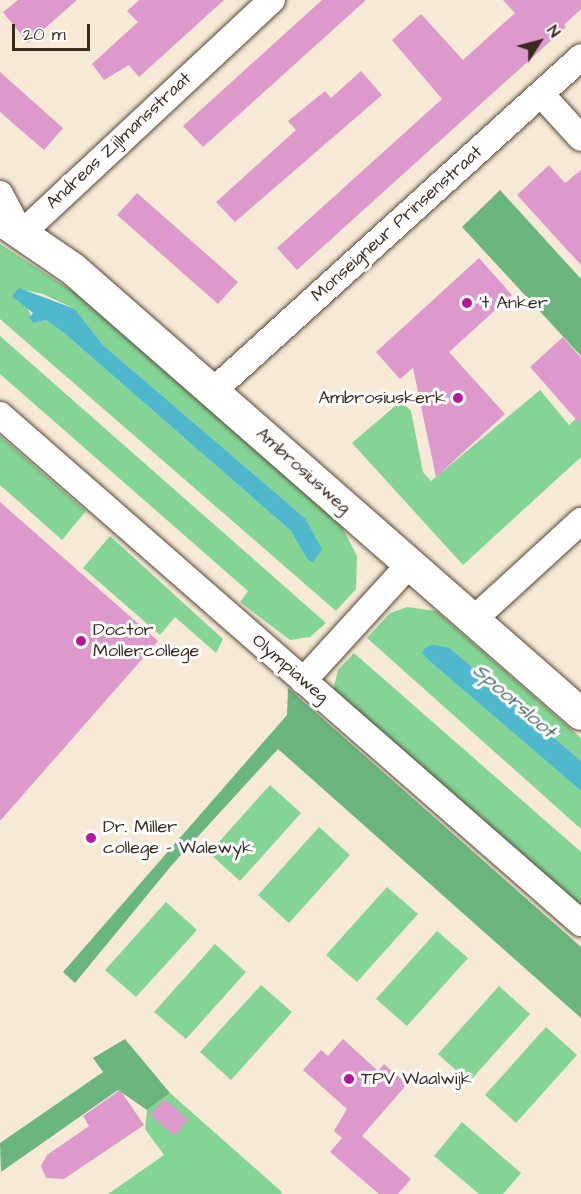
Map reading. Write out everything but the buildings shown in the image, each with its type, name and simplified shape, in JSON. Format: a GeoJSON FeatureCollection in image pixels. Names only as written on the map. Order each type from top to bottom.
{"type":"FeatureCollection","features":[{"type":"Feature","properties":{"kind":"main road","name":"Ambrosiusweg"},"geometry":{"type":"LineString","coordinates":[[10,215],[213,391],[408,566],[581,714]]}},
{"type":"Feature","properties":{"kind":"street","name":"Andreas Zijlmansstraat"},"geometry":{"type":"LineString","coordinates":[[10,215],[272,0]]}},
{"type":"Feature","properties":{"kind":"street","name":"Monseigneur Prinsenstraat"},"geometry":{"type":"LineString","coordinates":[[213,391],[581,57]]}},
{"type":"Feature","properties":{"kind":"street"},"geometry":{"type":"LineString","coordinates":[[541,94],[581,138]]}},
{"type":"Feature","properties":{"kind":"street","name":"Olympiaweg"},"geometry":{"type":"LineString","coordinates":[[0,415],[581,923]]}},
{"type":"Feature","properties":{"kind":"street"},"geometry":{"type":"LineString","coordinates":[[473,620],[581,521]]}},
{"type":"Feature","properties":{"kind":"street"},"geometry":{"type":"LineString","coordinates":[[303,681],[408,566]]}},
{"type":"Feature","properties":{"kind":"green space"},"geometry":{"type":"Polygon","coordinates":[[[500,190],[581,279],[581,356],[462,227],[500,190]]]}},
{"type":"Feature","properties":{"kind":"green space"},"geometry":{"type":"Polygon","coordinates":[[[0,244],[71,290],[340,523],[357,556],[356,589],[336,611],[0,319],[0,244]],[[19,289],[34,323],[46,320],[64,333],[291,531],[307,559],[305,518],[103,345],[75,309],[43,294],[19,289]]]}},
{"type":"Feature","properties":{"kind":"green space"},"geometry":{"type":"Polygon","coordinates":[[[0,336],[326,623],[310,637],[290,640],[240,602],[248,591],[0,374],[0,336]]]}},
{"type":"Feature","properties":{"kind":"green space"},"geometry":{"type":"Polygon","coordinates":[[[540,390],[569,425],[581,414],[581,457],[463,565],[352,443],[401,401],[411,411],[423,472],[431,481],[540,390]]]}},
{"type":"Feature","properties":{"kind":"green space"},"geometry":{"type":"Polygon","coordinates":[[[0,436],[86,511],[62,540],[0,485],[0,436]]]}},
{"type":"Feature","properties":{"kind":"green space"},"geometry":{"type":"Polygon","coordinates":[[[110,536],[223,639],[216,653],[175,617],[160,635],[83,568],[110,536]]]}},
{"type":"Feature","properties":{"kind":"green space"},"geometry":{"type":"Polygon","coordinates":[[[407,607],[436,611],[581,738],[581,761],[450,648],[433,664],[581,791],[581,829],[367,638],[390,613],[407,607]]]}},
{"type":"Feature","properties":{"kind":"green space"},"geometry":{"type":"Polygon","coordinates":[[[354,653],[581,852],[581,912],[333,691],[338,670],[354,653]]]}},
{"type":"Feature","properties":{"kind":"green space"},"geometry":{"type":"Polygon","coordinates":[[[288,688],[581,947],[581,1018],[278,749],[171,866],[75,983],[63,972],[287,715],[288,688]]]}},
{"type":"Feature","properties":{"kind":"green space"},"geometry":{"type":"Polygon","coordinates":[[[270,785],[301,813],[240,881],[209,853],[270,785]]]}},
{"type":"Feature","properties":{"kind":"green space"},"geometry":{"type":"Polygon","coordinates":[[[319,827],[350,855],[289,923],[258,895],[319,827]]]}},
{"type":"Feature","properties":{"kind":"green space"},"geometry":{"type":"Polygon","coordinates":[[[387,887],[418,914],[357,982],[326,955],[387,887]]]}},
{"type":"Feature","properties":{"kind":"green space"},"geometry":{"type":"Polygon","coordinates":[[[166,902],[197,930],[136,997],[105,970],[166,902]]]}},
{"type":"Feature","properties":{"kind":"green space"},"geometry":{"type":"Polygon","coordinates":[[[437,931],[468,958],[407,1026],[376,999],[437,931]]]}},
{"type":"Feature","properties":{"kind":"green space"},"geometry":{"type":"Polygon","coordinates":[[[215,944],[246,972],[186,1039],[154,1012],[215,944]]]}},
{"type":"Feature","properties":{"kind":"green space"},"geometry":{"type":"Polygon","coordinates":[[[261,985],[292,1012],[231,1080],[200,1052],[261,985]]]}},
{"type":"Feature","properties":{"kind":"green space"},"geometry":{"type":"Polygon","coordinates":[[[499,986],[530,1014],[469,1082],[438,1054],[499,986]]]}},
{"type":"Feature","properties":{"kind":"green space"},"geometry":{"type":"Polygon","coordinates":[[[546,1027],[577,1055],[516,1123],[485,1095],[546,1027]]]}},
{"type":"Feature","properties":{"kind":"green space"},"geometry":{"type":"Polygon","coordinates":[[[125,1039],[170,1093],[147,1110],[118,1090],[1,1172],[0,1143],[103,1072],[93,1058],[125,1039]]]}},
{"type":"Feature","properties":{"kind":"green space"},"geometry":{"type":"Polygon","coordinates":[[[170,1093],[282,1192],[281,1194],[108,1194],[164,1155],[145,1129],[147,1110],[170,1093]]]}},
{"type":"Feature","properties":{"kind":"green space"},"geometry":{"type":"Polygon","coordinates":[[[462,1122],[521,1173],[503,1194],[479,1194],[434,1156],[462,1122]]]}},
{"type":"Feature","properties":{"kind":"water"},"geometry":{"type":"Polygon","coordinates":[[[19,288],[75,309],[103,345],[305,518],[322,549],[317,557],[312,562],[307,559],[291,531],[64,333],[46,320],[34,323],[29,318],[33,313],[12,296],[19,288]]]}},
{"type":"Feature","properties":{"kind":"water"},"geometry":{"type":"Polygon","coordinates":[[[434,645],[450,648],[581,761],[581,791],[422,653],[426,647],[434,645]]]}},
{"type":"Feature","properties":{"kind":"place","name":"'t Anker"},"geometry":{"type":"Point","coordinates":[467,303]}},
{"type":"Feature","properties":{"kind":"place","name":"Ambrosiuskerk"},"geometry":{"type":"Point","coordinates":[458,398]}},
{"type":"Feature","properties":{"kind":"place","name":"Doctor Mollercollege"},"geometry":{"type":"Point","coordinates":[81,641]}},
{"type":"Feature","properties":{"kind":"place","name":"Dr. Miller college - Walewyk"},"geometry":{"type":"Point","coordinates":[91,838]}},
{"type":"Feature","properties":{"kind":"place","name":"TPV Waalwijk"},"geometry":{"type":"Point","coordinates":[349,1079]}},
{"type":"Feature","properties":{"kind":"water label","name":"Spoorsloot"},"geometry":{"type":"Point","coordinates":[514,701]}}]}
